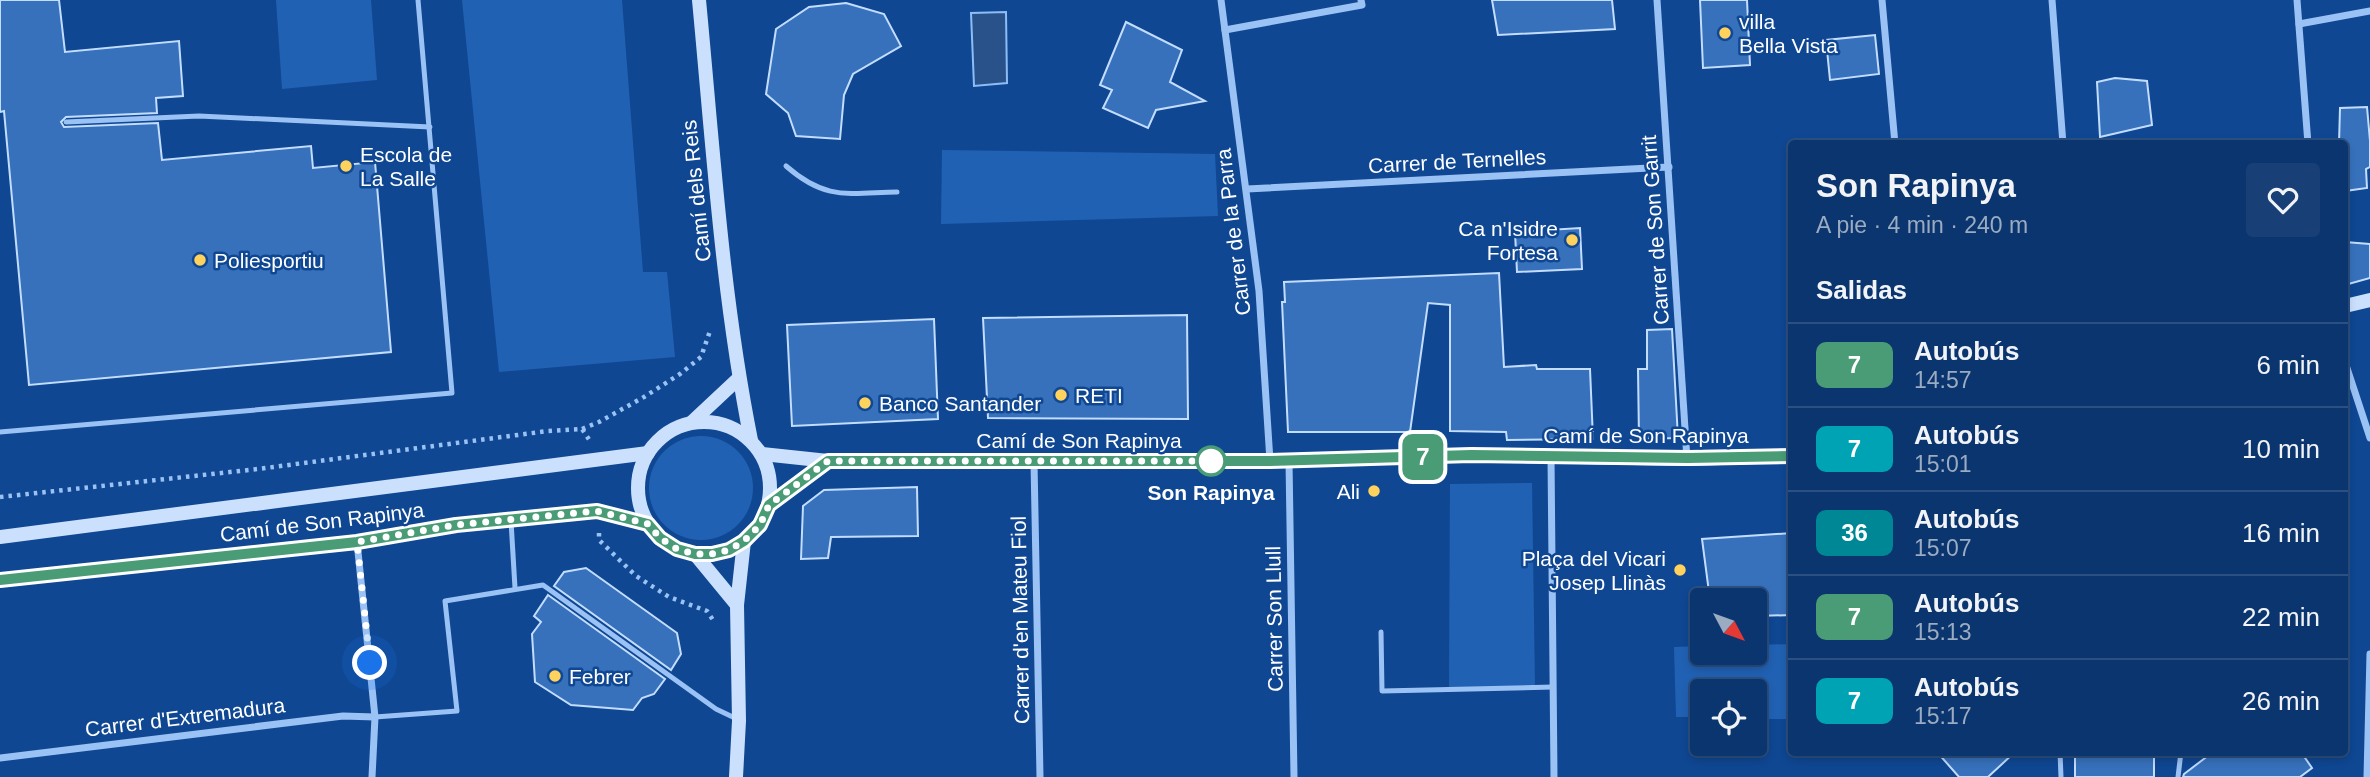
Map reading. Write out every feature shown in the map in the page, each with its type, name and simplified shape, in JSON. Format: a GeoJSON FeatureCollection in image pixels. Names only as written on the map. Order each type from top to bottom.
{"type":"FeatureCollection","features":[{"type":"Feature","properties":{"kind":"street","name":"Camí dels Reis"},"geometry":{"type":"LineString","coordinates":[[699,0],[723,255],[739,378],[751,440]]}},
{"type":"Feature","properties":{"kind":"street","name":"Carrer de la Parra"},"geometry":{"type":"LineString","coordinates":[[1221,0],[1259,291],[1270,461]]}},
{"type":"Feature","properties":{"kind":"street"},"geometry":{"type":"LineString","coordinates":[[1225,30],[1362,5],[1361,0]]}},
{"type":"Feature","properties":{"kind":"street","name":"Carrer de Son Garrit"},"geometry":{"type":"LineString","coordinates":[[1657,0],[1688,458]]}},
{"type":"Feature","properties":{"kind":"street"},"geometry":{"type":"LineString","coordinates":[[1882,0],[1895,140]]}},
{"type":"Feature","properties":{"kind":"street"},"geometry":{"type":"LineString","coordinates":[[2052,0],[2063,140]]}},
{"type":"Feature","properties":{"kind":"street"},"geometry":{"type":"LineString","coordinates":[[2297,0],[2308,140]]}},
{"type":"Feature","properties":{"kind":"street"},"geometry":{"type":"LineString","coordinates":[[2299,23],[2370,11]]}},
{"type":"Feature","properties":{"kind":"street","name":"Carrer de Ternelles"},"geometry":{"type":"LineString","coordinates":[[1247,190],[1669,167]]}},
{"type":"Feature","properties":{"kind":"street"},"geometry":{"type":"LineString","coordinates":[[2348,305],[2370,300]]}},
{"type":"Feature","properties":{"kind":"street"},"geometry":{"type":"LineString","coordinates":[[2348,371],[2370,438]]}},
{"type":"Feature","properties":{"kind":"street"},"geometry":{"type":"LineString","coordinates":[[692,422],[739,378]]}},
{"type":"Feature","properties":{"kind":"street"},"geometry":{"type":"LineString","coordinates":[[692,422],[715,422],[736,429],[751,440],[762,454],[769,470],[771,488],[769,505],[760,525],[744,541],[729,550],[712,554],[695,554],[677,549],[660,538],[648,524],[640,507],[638,488],[640,470],[659,439],[674,428],[692,422]]}},
{"type":"Feature","properties":{"kind":"street","name":"Camí de Son Rapinya"},"geometry":{"type":"LineString","coordinates":[[0,537],[648,453]]}},
{"type":"Feature","properties":{"kind":"street","name":"Camí de Son Rapinya"},"geometry":{"type":"LineString","coordinates":[[762,454],[828,461],[1034,462],[1270,461],[1471,455],[1688,458],[1788,456]]}},
{"type":"Feature","properties":{"kind":"street"},"geometry":{"type":"LineString","coordinates":[[1551,456],[1553,777]]}},
{"type":"Feature","properties":{"kind":"street","name":"Carrer Son Llull"},"geometry":{"type":"LineString","coordinates":[[1289,460],[1294,777]]}},
{"type":"Feature","properties":{"kind":"street"},"geometry":{"type":"LineString","coordinates":[[769,505],[828,461]]}},
{"type":"Feature","properties":{"kind":"street","name":"Carrer d'en Mateu Fiol"},"geometry":{"type":"LineString","coordinates":[[1034,462],[1040,777]]}},
{"type":"Feature","properties":{"kind":"street","name":"Camí de Son Rapinya"},"geometry":{"type":"LineString","coordinates":[[0,580],[357,542],[456,525],[597,511],[648,524]]}},
{"type":"Feature","properties":{"kind":"street"},"geometry":{"type":"LineString","coordinates":[[736,777],[739,721],[737,606],[744,541]]}},
{"type":"Feature","properties":{"kind":"street"},"geometry":{"type":"LineString","coordinates":[[357,542],[375,717],[372,777]]}},
{"type":"Feature","properties":{"kind":"street"},"geometry":{"type":"LineString","coordinates":[[695,554],[737,606]]}},
{"type":"Feature","properties":{"kind":"street"},"geometry":{"type":"LineString","coordinates":[[2367,777],[2370,654]]}},
{"type":"Feature","properties":{"kind":"street","name":"Carrer d'Extremadura"},"geometry":{"type":"LineString","coordinates":[[0,758],[343,716],[375,717]]}},
{"type":"Feature","properties":{"kind":"lane"},"geometry":{"type":"LineString","coordinates":[[0,432],[453,393],[418,0]]}},
{"type":"Feature","properties":{"kind":"lane"},"geometry":{"type":"LineString","coordinates":[[66,122],[199,116],[430,127]]}},
{"type":"Feature","properties":{"kind":"lane"},"geometry":{"type":"LineString","coordinates":[[786,166],[809,184],[824,191],[897,192]]}},
{"type":"Feature","properties":{"kind":"lane"},"geometry":{"type":"LineString","coordinates":[[510,519],[516,588]]}},
{"type":"Feature","properties":{"kind":"lane"},"geometry":{"type":"LineString","coordinates":[[375,717],[457,711],[444,601],[543,585],[716,709],[739,721]]}},
{"type":"Feature","properties":{"kind":"lane"},"geometry":{"type":"LineString","coordinates":[[1381,632],[1382,691],[1553,687]]}},
{"type":"Feature","properties":{"kind":"lane"},"geometry":{"type":"LineString","coordinates":[[2060,756],[2061,777]]}},
{"type":"Feature","properties":{"kind":"lane"},"geometry":{"type":"LineString","coordinates":[[2178,777],[2181,756]]}},
{"type":"Feature","properties":{"kind":"path"},"geometry":{"type":"LineString","coordinates":[[582,429],[644,397],[690,366],[701,357],[711,329]]}},
{"type":"Feature","properties":{"kind":"shaded area"},"geometry":{"type":"Polygon","coordinates":[[[276,0],[371,0],[377,80],[282,89],[276,0]]]}},
{"type":"Feature","properties":{"kind":"shaded area"},"geometry":{"type":"Polygon","coordinates":[[[462,0],[622,0],[643,272],[667,272],[675,357],[499,372],[462,0]]]}},
{"type":"Feature","properties":{"kind":"shaded area"},"geometry":{"type":"Polygon","coordinates":[[[1006,12],[1007,83],[974,86],[971,13],[1006,12]]]}},
{"type":"Feature","properties":{"kind":"shaded area"},"geometry":{"type":"Polygon","coordinates":[[[942,150],[1215,154],[1218,216],[941,224],[942,150]]]}},
{"type":"Feature","properties":{"kind":"shaded area"},"geometry":{"type":"Polygon","coordinates":[[[701,436],[721,440],[738,451],[749,468],[753,488],[749,508],[738,525],[721,536],[701,540],[681,536],[664,525],[653,508],[649,488],[653,468],[664,451],[681,440],[701,436]]]}},
{"type":"Feature","properties":{"kind":"shaded area"},"geometry":{"type":"Polygon","coordinates":[[[1532,483],[1535,687],[1449,689],[1450,484],[1532,483]]]}},
{"type":"Feature","properties":{"kind":"shaded area"},"geometry":{"type":"Polygon","coordinates":[[[1788,644],[1788,719],[1767,719],[1767,679],[1690,679],[1690,717],[1676,717],[1674,647],[1690,646],[1690,665],[1768,665],[1768,645],[1788,644]]]}},
{"type":"Feature","properties":{"kind":"building","name":"Poliesportiu"},"geometry":{"type":"Polygon","coordinates":[[[0,0],[59,0],[65,52],[179,41],[183,96],[156,98],[157,113],[66,117],[61,122],[64,127],[158,123],[162,160],[311,146],[313,168],[375,162],[391,352],[29,385],[4,111],[0,112],[0,0]]]}},
{"type":"Feature","properties":{"kind":"building"},"geometry":{"type":"Polygon","coordinates":[[[1492,0],[1612,0],[1615,29],[1498,35],[1492,0]]]}},
{"type":"Feature","properties":{"kind":"building","name":"villa Bella Vista"},"geometry":{"type":"Polygon","coordinates":[[[1700,0],[1747,0],[1750,65],[1703,68],[1700,0]]]}},
{"type":"Feature","properties":{"kind":"building"},"geometry":{"type":"Polygon","coordinates":[[[846,3],[884,14],[901,46],[853,74],[844,95],[840,139],[796,136],[788,113],[766,94],[776,29],[809,7],[846,3]]]}},
{"type":"Feature","properties":{"kind":"building"},"geometry":{"type":"Polygon","coordinates":[[[1126,22],[1182,50],[1170,82],[1205,101],[1156,110],[1148,128],[1103,108],[1112,90],[1100,85],[1126,22]]]}},
{"type":"Feature","properties":{"kind":"building"},"geometry":{"type":"Polygon","coordinates":[[[1875,35],[1879,74],[1830,80],[1826,40],[1875,35]]]}},
{"type":"Feature","properties":{"kind":"building"},"geometry":{"type":"Polygon","coordinates":[[[2115,78],[2147,81],[2152,125],[2100,137],[2097,82],[2115,78]]]}},
{"type":"Feature","properties":{"kind":"building"},"geometry":{"type":"Polygon","coordinates":[[[2367,107],[2370,167],[2366,169],[2367,188],[2348,191],[2348,140],[2339,140],[2340,108],[2367,107]]]}},
{"type":"Feature","properties":{"kind":"building","name":"Ca n'Isidre Fortesa"},"geometry":{"type":"Polygon","coordinates":[[[1580,228],[1582,269],[1517,272],[1515,232],[1580,228]]]}},
{"type":"Feature","properties":{"kind":"building"},"geometry":{"type":"Polygon","coordinates":[[[2348,242],[2370,244],[2370,278],[2348,284],[2348,242]]]}},
{"type":"Feature","properties":{"kind":"building"},"geometry":{"type":"Polygon","coordinates":[[[1499,273],[1504,367],[1536,365],[1537,369],[1590,369],[1593,439],[1507,440],[1506,432],[1450,431],[1450,305],[1428,303],[1410,432],[1288,432],[1282,302],[1285,302],[1284,282],[1499,273]]]}},
{"type":"Feature","properties":{"kind":"building"},"geometry":{"type":"Polygon","coordinates":[[[1187,315],[1188,419],[988,418],[983,318],[1187,315]]]}},
{"type":"Feature","properties":{"kind":"building"},"geometry":{"type":"Polygon","coordinates":[[[934,319],[938,419],[792,426],[787,325],[934,319]]]}},
{"type":"Feature","properties":{"kind":"building"},"geometry":{"type":"Polygon","coordinates":[[[1672,329],[1678,438],[1639,439],[1638,369],[1647,369],[1647,330],[1672,329]]]}},
{"type":"Feature","properties":{"kind":"building"},"geometry":{"type":"Polygon","coordinates":[[[917,487],[918,536],[831,537],[828,558],[801,559],[803,506],[824,490],[917,487]]]}},
{"type":"Feature","properties":{"kind":"building"},"geometry":{"type":"Polygon","coordinates":[[[1788,533],[1788,615],[1768,616],[1768,588],[1708,588],[1702,539],[1788,533]]]}},
{"type":"Feature","properties":{"kind":"building"},"geometry":{"type":"Polygon","coordinates":[[[586,568],[677,633],[681,654],[671,670],[554,586],[564,572],[586,568]]]}},
{"type":"Feature","properties":{"kind":"building"},"geometry":{"type":"Polygon","coordinates":[[[548,595],[665,679],[654,694],[642,698],[633,710],[571,705],[535,682],[532,634],[541,622],[534,616],[548,595]]]}},
{"type":"Feature","properties":{"kind":"building"},"geometry":{"type":"Polygon","coordinates":[[[1941,756],[2011,756],[1988,777],[1959,777],[1941,756]]]}},
{"type":"Feature","properties":{"kind":"building"},"geometry":{"type":"Polygon","coordinates":[[[2075,756],[2154,756],[2154,777],[2075,777],[2075,756]]]}},
{"type":"Feature","properties":{"kind":"building"},"geometry":{"type":"Polygon","coordinates":[[[2208,756],[2304,756],[2312,768],[2300,777],[2183,777],[2208,756]]]}},
{"type":"Feature","properties":{"kind":"bus line","name":"7"},"geometry":{"type":"LineString","coordinates":[[0,580],[357,542],[456,525],[597,511],[648,524],[660,538],[677,549],[695,554],[712,554],[729,550],[744,541],[760,525],[769,505],[828,461],[1270,461],[1471,455],[1688,458],[1788,456]]}},
{"type":"Feature","properties":{"kind":"place","name":"villa Bella Vista"},"geometry":{"type":"Point","coordinates":[1725,33]}},
{"type":"Feature","properties":{"kind":"place","name":"Escola de La Salle"},"geometry":{"type":"Point","coordinates":[346,166]}},
{"type":"Feature","properties":{"kind":"place","name":"Ca n'Isidre Fortesa"},"geometry":{"type":"Point","coordinates":[1572,240]}},
{"type":"Feature","properties":{"kind":"place","name":"Poliesportiu"},"geometry":{"type":"Point","coordinates":[200,260]}},
{"type":"Feature","properties":{"kind":"place","name":"RETI"},"geometry":{"type":"Point","coordinates":[1061,395]}},
{"type":"Feature","properties":{"kind":"place","name":"Banco Santander"},"geometry":{"type":"Point","coordinates":[865,403]}},
{"type":"Feature","properties":{"kind":"place","name":"Son Rapinya"},"geometry":{"type":"Point","coordinates":[1211,461]}},
{"type":"Feature","properties":{"kind":"place","name":"Ali"},"geometry":{"type":"Point","coordinates":[1374,491]}},
{"type":"Feature","properties":{"kind":"place","name":"Plaça del Vicari Josep Llinàs"},"geometry":{"type":"Point","coordinates":[1680,570]}},
{"type":"Feature","properties":{"kind":"place","name":"Febrer"},"geometry":{"type":"Point","coordinates":[555,676]}},
{"type":"Feature","properties":{"kind":"route"},"geometry":{"type":"LineString","coordinates":[[370,663],[357,542],[456,525],[597,511],[648,524],[660,538],[677,549],[695,554],[712,554],[729,550],[744,541],[760,525],[769,505],[828,461],[1034,462],[1215,461],[1211,461]]}}]}
